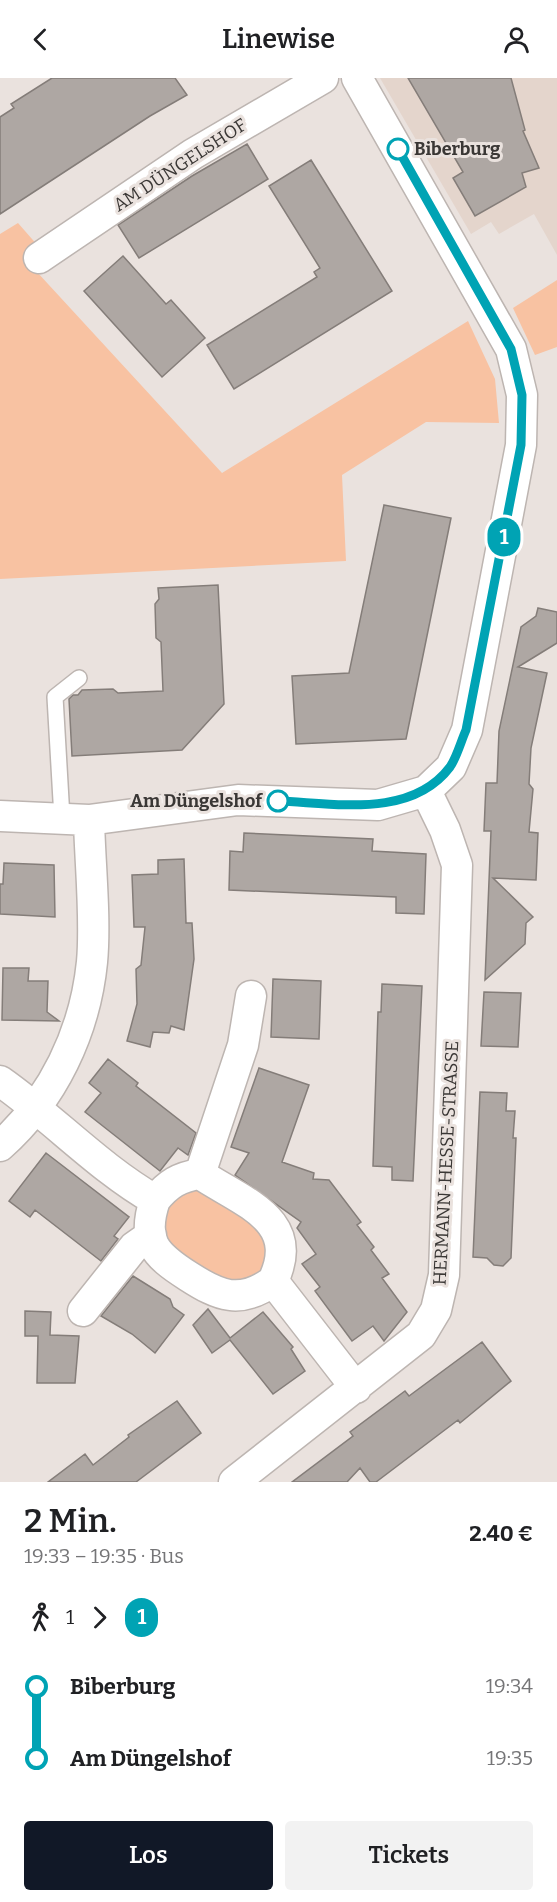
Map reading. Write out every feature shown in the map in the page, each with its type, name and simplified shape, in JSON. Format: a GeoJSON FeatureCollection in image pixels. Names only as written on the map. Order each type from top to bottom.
{"type":"FeatureCollection","features":[{"type":"Feature","properties":{"kind":"street","name":"AM DÜNGELSHOF"},"geometry":{"type":"LineString","coordinates":[[39,258],[193,154],[323,78]]}},
{"type":"Feature","properties":{"kind":"street"},"geometry":{"type":"LineString","coordinates":[[0,816],[75,819],[238,800],[378,805],[426,791],[451,767],[466,730],[521,445],[522,395],[511,349],[357,78]]}},
{"type":"Feature","properties":{"kind":"street","name":"HERMANN-HESSE-STRASSE"},"geometry":{"type":"LineString","coordinates":[[234,1482],[421,1335],[436,1310],[444,1275],[457,865],[445,830],[426,791]]}},
{"type":"Feature","properties":{"kind":"street"},"geometry":{"type":"LineString","coordinates":[[0,1146],[36,1106],[57,1075],[74,1040],[86,997],[92,960],[75,819]]}},
{"type":"Feature","properties":{"kind":"street"},"geometry":{"type":"LineString","coordinates":[[200,1174],[243,1045],[251,996]]}},
{"type":"Feature","properties":{"kind":"street"},"geometry":{"type":"LineString","coordinates":[[0,1081],[36,1106],[133,1188],[155,1200]]}},
{"type":"Feature","properties":{"kind":"street"},"geometry":{"type":"LineString","coordinates":[[200,1174],[269,1219],[281,1237],[282,1262],[273,1281],[261,1290],[230,1297],[208,1289],[161,1259],[151,1235],[148,1219],[155,1200],[168,1184],[185,1176],[200,1174]]}},
{"type":"Feature","properties":{"kind":"street"},"geometry":{"type":"LineString","coordinates":[[83,1311],[134,1247],[151,1235]]}},
{"type":"Feature","properties":{"kind":"street"},"geometry":{"type":"LineString","coordinates":[[273,1281],[356,1388]]}},
{"type":"Feature","properties":{"kind":"lane"},"geometry":{"type":"LineString","coordinates":[[75,819],[55,697],[79,678]]}},
{"type":"Feature","properties":{"kind":"shaded area","name":"Biberburg"},"geometry":{"type":"Polygon","coordinates":[[[380,78],[557,78],[557,255],[534,214],[499,234],[491,222],[471,234],[380,78]]]}},
{"type":"Feature","properties":{"kind":"shaded area"},"geometry":{"type":"Polygon","coordinates":[[[18,223],[53,263],[37,272],[222,473],[468,321],[495,379],[499,423],[426,422],[342,475],[346,561],[0,579],[0,234],[18,223]]]}},
{"type":"Feature","properties":{"kind":"shaded area"},"geometry":{"type":"Polygon","coordinates":[[[557,280],[557,347],[535,355],[513,308],[557,280]]]}},
{"type":"Feature","properties":{"kind":"shaded area"},"geometry":{"type":"Polygon","coordinates":[[[196,1187],[268,1233],[266,1270],[234,1287],[162,1242],[164,1205],[196,1187]]]}},
{"type":"Feature","properties":{"kind":"building"},"geometry":{"type":"Polygon","coordinates":[[[52,78],[175,78],[187,95],[150,116],[0,214],[0,117],[14,108],[11,104],[52,78]]]}},
{"type":"Feature","properties":{"kind":"building"},"geometry":{"type":"Polygon","coordinates":[[[408,78],[511,78],[525,130],[523,131],[539,168],[522,173],[526,187],[475,216],[453,178],[463,172],[408,78]]]}},
{"type":"Feature","properties":{"kind":"building"},"geometry":{"type":"Polygon","coordinates":[[[247,144],[268,179],[139,258],[118,225],[192,176],[247,144]]]}},
{"type":"Feature","properties":{"kind":"building"},"geometry":{"type":"Polygon","coordinates":[[[311,160],[392,291],[234,389],[207,345],[317,277],[314,272],[320,268],[269,186],[311,160]]]}},
{"type":"Feature","properties":{"kind":"building"},"geometry":{"type":"Polygon","coordinates":[[[123,256],[166,304],[171,300],[205,338],[162,377],[84,291],[123,256]]]}},
{"type":"Feature","properties":{"kind":"building"},"geometry":{"type":"Polygon","coordinates":[[[384,505],[451,518],[406,739],[296,744],[292,676],[349,673],[384,505]]]}},
{"type":"Feature","properties":{"kind":"building"},"geometry":{"type":"Polygon","coordinates":[[[218,585],[224,704],[182,750],[72,756],[69,699],[73,695],[78,695],[82,690],[113,689],[118,693],[163,691],[161,642],[156,638],[155,604],[159,599],[158,588],[218,585]]]}},
{"type":"Feature","properties":{"kind":"building"},"geometry":{"type":"Polygon","coordinates":[[[538,608],[557,612],[557,643],[518,667],[547,673],[531,748],[529,784],[533,789],[529,832],[538,833],[536,880],[493,878],[533,917],[526,923],[525,944],[485,980],[491,831],[484,831],[486,783],[497,783],[499,731],[521,627],[536,616],[538,608]]]}},
{"type":"Feature","properties":{"kind":"building"},"geometry":{"type":"Polygon","coordinates":[[[244,833],[373,839],[372,851],[426,854],[424,914],[396,913],[396,897],[229,890],[230,851],[243,852],[244,833]]]}},
{"type":"Feature","properties":{"kind":"building"},"geometry":{"type":"Polygon","coordinates":[[[184,859],[186,923],[192,923],[194,959],[184,1030],[171,1026],[169,1033],[153,1032],[150,1047],[127,1041],[137,1004],[136,969],[141,965],[145,927],[134,927],[132,875],[158,874],[158,860],[184,859]]]}},
{"type":"Feature","properties":{"kind":"building"},"geometry":{"type":"Polygon","coordinates":[[[4,863],[54,865],[55,917],[0,914],[0,884],[3,884],[4,863]]]}},
{"type":"Feature","properties":{"kind":"building"},"geometry":{"type":"Polygon","coordinates":[[[3,968],[29,968],[28,981],[48,981],[47,1012],[59,1021],[2,1020],[3,968]]]}},
{"type":"Feature","properties":{"kind":"building"},"geometry":{"type":"Polygon","coordinates":[[[273,979],[321,981],[319,1039],[271,1037],[273,979]]]}},
{"type":"Feature","properties":{"kind":"building"},"geometry":{"type":"Polygon","coordinates":[[[382,984],[422,986],[413,1181],[392,1180],[392,1167],[373,1166],[378,1012],[381,1012],[382,984]]]}},
{"type":"Feature","properties":{"kind":"building"},"geometry":{"type":"Polygon","coordinates":[[[484,992],[521,993],[518,1047],[481,1046],[484,992]]]}},
{"type":"Feature","properties":{"kind":"building"},"geometry":{"type":"Polygon","coordinates":[[[108,1059],[138,1083],[136,1086],[196,1133],[188,1155],[178,1148],[160,1171],[85,1112],[101,1093],[89,1083],[108,1059]]]}},
{"type":"Feature","properties":{"kind":"building"},"geometry":{"type":"Polygon","coordinates":[[[259,1068],[309,1085],[282,1162],[314,1173],[313,1179],[329,1180],[361,1222],[357,1225],[374,1247],[371,1250],[389,1274],[382,1278],[407,1312],[384,1341],[373,1326],[352,1341],[315,1291],[320,1287],[302,1264],[316,1254],[297,1228],[301,1222],[235,1175],[249,1153],[231,1147],[259,1068]]]}},
{"type":"Feature","properties":{"kind":"building"},"geometry":{"type":"Polygon","coordinates":[[[480,1092],[507,1093],[506,1111],[515,1111],[511,1258],[503,1266],[494,1265],[487,1258],[473,1257],[480,1092]]]}},
{"type":"Feature","properties":{"kind":"building"},"geometry":{"type":"Polygon","coordinates":[[[46,1153],[129,1217],[114,1236],[118,1239],[101,1261],[35,1210],[30,1217],[9,1201],[46,1153]]]}},
{"type":"Feature","properties":{"kind":"building"},"geometry":{"type":"Polygon","coordinates":[[[133,1276],[170,1299],[173,1307],[184,1315],[155,1353],[132,1334],[101,1316],[133,1276]]]}},
{"type":"Feature","properties":{"kind":"building"},"geometry":{"type":"Polygon","coordinates":[[[208,1309],[230,1338],[263,1312],[293,1347],[291,1349],[305,1371],[273,1394],[230,1340],[212,1353],[193,1325],[208,1309]]]}},
{"type":"Feature","properties":{"kind":"building"},"geometry":{"type":"Polygon","coordinates":[[[25,1311],[51,1312],[50,1335],[79,1336],[75,1383],[37,1383],[38,1336],[25,1336],[25,1311]]]}},
{"type":"Feature","properties":{"kind":"building"},"geometry":{"type":"Polygon","coordinates":[[[482,1342],[511,1381],[460,1423],[458,1420],[376,1482],[370,1482],[360,1468],[347,1482],[292,1482],[353,1436],[350,1432],[405,1391],[409,1396],[482,1342]]]}},
{"type":"Feature","properties":{"kind":"building"},"geometry":{"type":"Polygon","coordinates":[[[177,1401],[201,1433],[136,1482],[48,1482],[85,1454],[93,1465],[129,1437],[128,1435],[177,1401]]]}},
{"type":"Feature","properties":{"kind":"bus line","name":"1"},"geometry":{"type":"LineString","coordinates":[[278,801],[378,805],[426,791],[451,767],[466,730],[521,445],[522,395],[511,349],[398,149]]}},
{"type":"Feature","properties":{"kind":"place","name":"Biberburg"},"geometry":{"type":"Point","coordinates":[398,149]}},
{"type":"Feature","properties":{"kind":"place","name":"Am Düngelshof"},"geometry":{"type":"Point","coordinates":[278,801]}}]}
